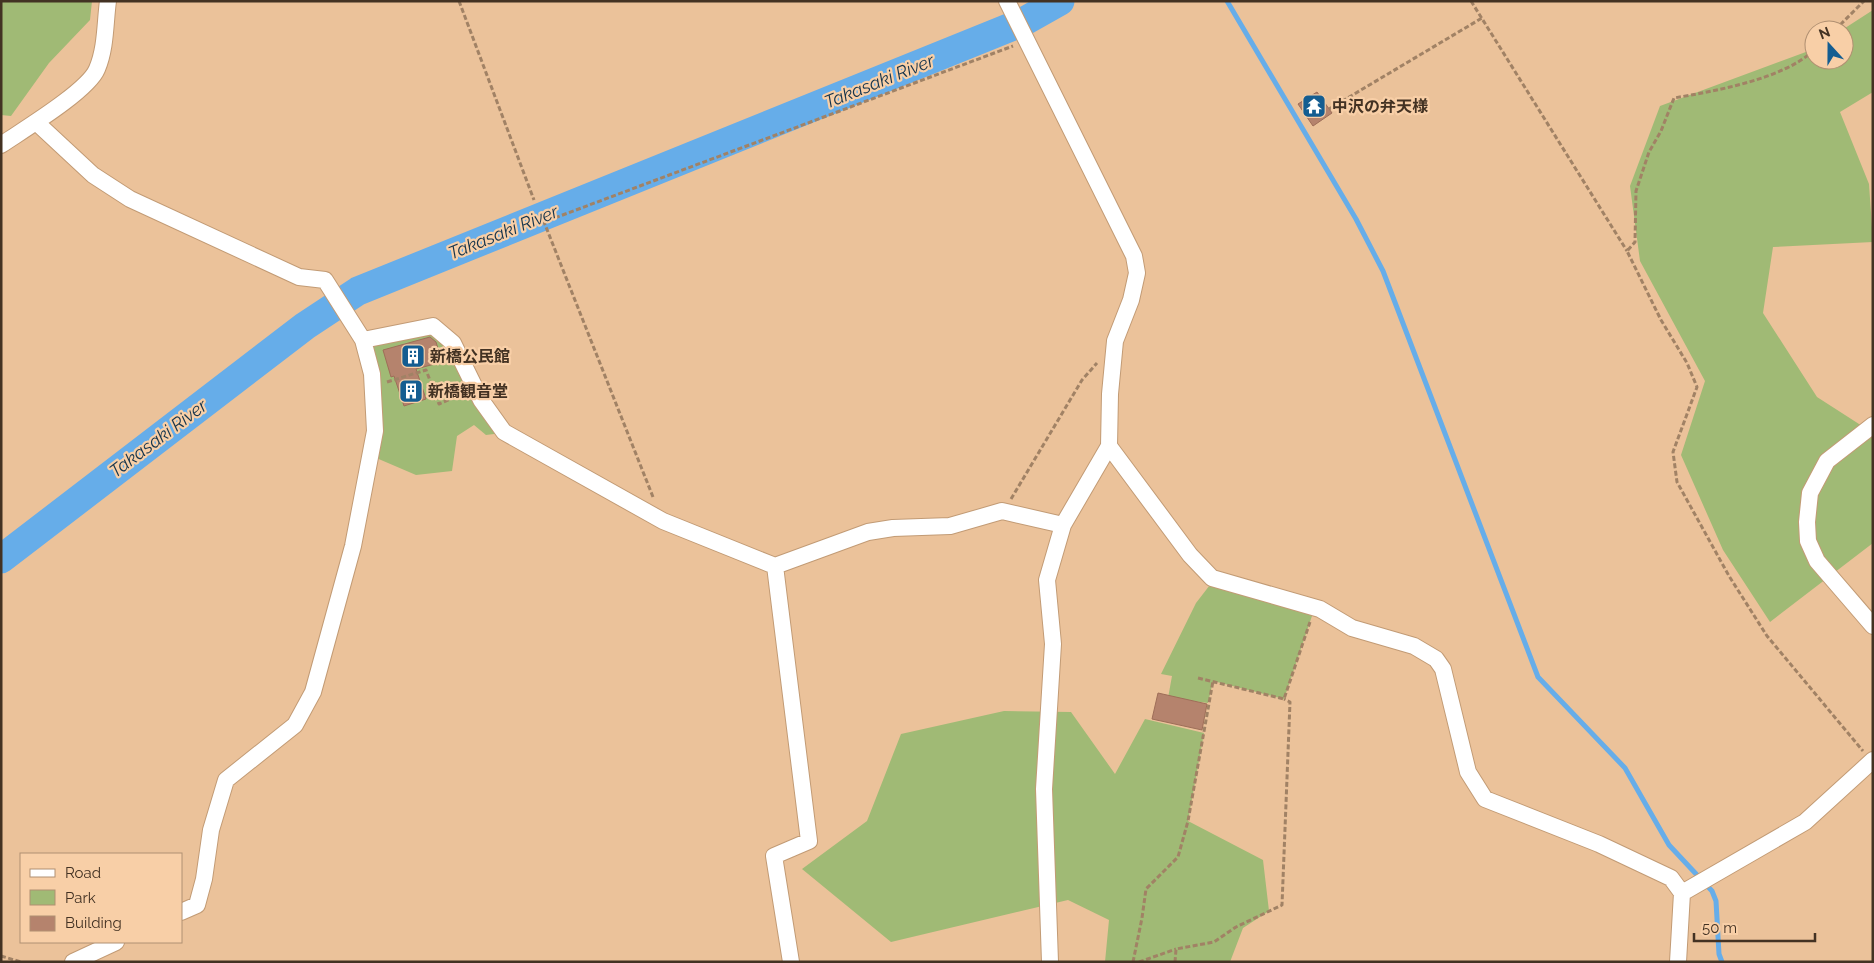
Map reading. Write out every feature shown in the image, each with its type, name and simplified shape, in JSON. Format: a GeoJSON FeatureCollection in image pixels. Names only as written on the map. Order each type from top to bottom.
{"type":"FeatureCollection","features":[{"type":"Feature","properties":{"kind":"street"},"geometry":{"type":"LineString","coordinates":[[1,145],[36,122],[80,88],[96,71],[103,45],[108,1]]}},
{"type":"Feature","properties":{"kind":"street"},"geometry":{"type":"LineString","coordinates":[[1007,1],[1134,256],[1137,273],[1131,300],[1115,341],[1109,446],[1063,525],[1047,580],[1053,644],[1044,789],[1050,962]]}},
{"type":"Feature","properties":{"kind":"street"},"geometry":{"type":"LineString","coordinates":[[36,122],[93,175],[130,199],[299,277],[325,280],[363,340],[372,385],[374,431],[353,546],[313,692],[295,725],[226,780],[211,830],[204,879],[197,905],[182,912]]}},
{"type":"Feature","properties":{"kind":"street"},"geometry":{"type":"LineString","coordinates":[[363,340],[434,326],[453,343],[481,400],[504,432],[663,520],[775,566],[868,532],[892,528],[950,526],[1002,511],[1063,525]]}},
{"type":"Feature","properties":{"kind":"street"},"geometry":{"type":"LineString","coordinates":[[1873,425],[1827,460],[1810,493],[1807,522],[1808,541],[1817,561],[1873,626]]}},
{"type":"Feature","properties":{"kind":"street"},"geometry":{"type":"LineString","coordinates":[[1109,446],[1190,556],[1212,578],[1315,607],[1352,628],[1414,646],[1436,659],[1443,669],[1468,772],[1485,799],[1599,844],[1671,878],[1682,893],[1678,962]]}},
{"type":"Feature","properties":{"kind":"street"},"geometry":{"type":"LineString","coordinates":[[775,566],[809,841],[774,856],[791,962]]}},
{"type":"Feature","properties":{"kind":"street"},"geometry":{"type":"LineString","coordinates":[[1682,893],[1805,822],[1872,760]]}},
{"type":"Feature","properties":{"kind":"street"},"geometry":{"type":"LineString","coordinates":[[73,962],[114,943]]}},
{"type":"Feature","properties":{"kind":"path"},"geometry":{"type":"LineString","coordinates":[[459,1],[534,200]]}},
{"type":"Feature","properties":{"kind":"path"},"geometry":{"type":"LineString","coordinates":[[1471,1],[1627,252],[1661,320],[1687,363],[1696,387],[1673,452],[1677,482],[1729,576],[1767,636],[1872,760]]}},
{"type":"Feature","properties":{"kind":"path"},"geometry":{"type":"LineString","coordinates":[[1845,20],[1864,1]]}},
{"type":"Feature","properties":{"kind":"path"},"geometry":{"type":"LineString","coordinates":[[1329,109],[1482,18]]}},
{"type":"Feature","properties":{"kind":"path"},"geometry":{"type":"LineString","coordinates":[[663,520],[544,222],[1026,41]]}},
{"type":"Feature","properties":{"kind":"path"},"geometry":{"type":"LineString","coordinates":[[1627,252],[1635,242],[1636,191],[1649,152],[1661,131],[1674,98],[1726,89],[1782,70],[1804,59]]}},
{"type":"Feature","properties":{"kind":"path"},"geometry":{"type":"LineString","coordinates":[[1002,511],[1022,484],[1082,380],[1098,361]]}},
{"type":"Feature","properties":{"kind":"path"},"geometry":{"type":"LineString","coordinates":[[372,385],[426,370],[439,404],[461,396],[456,387],[470,378]]}},
{"type":"Feature","properties":{"kind":"path"},"geometry":{"type":"LineString","coordinates":[[1284,699],[1315,607]]}},
{"type":"Feature","properties":{"kind":"path"},"geometry":{"type":"LineString","coordinates":[[1139,962],[1176,949],[1214,942],[1236,927],[1282,905],[1290,702],[1198,678]]}},
{"type":"Feature","properties":{"kind":"path"},"geometry":{"type":"LineString","coordinates":[[1133,962],[1146,889],[1178,857],[1188,821],[1213,681]]}},
{"type":"Feature","properties":{"kind":"path"},"geometry":{"type":"LineString","coordinates":[[1175,962],[1176,949]]}},
{"type":"Feature","properties":{"kind":"path"},"geometry":{"type":"LineString","coordinates":[[1,956],[21,962]]}},
{"type":"Feature","properties":{"kind":"green space"},"geometry":{"type":"Polygon","coordinates":[[[1,1],[92,1],[90,20],[49,63],[11,116],[1,115],[1,1]]]}},
{"type":"Feature","properties":{"kind":"green space"},"geometry":{"type":"Polygon","coordinates":[[[1873,10],[1873,92],[1840,112],[1869,184],[1873,242],[1773,247],[1763,313],[1817,397],[1873,433],[1873,543],[1770,622],[1723,550],[1681,455],[1705,381],[1640,261],[1630,186],[1660,106],[1804,53],[1804,70],[1854,70],[1854,22],[1873,10]]]}},
{"type":"Feature","properties":{"kind":"green space"},"geometry":{"type":"Polygon","coordinates":[[[432,329],[450,344],[502,433],[486,435],[474,425],[457,436],[452,471],[416,475],[374,457],[367,342],[432,329]]]}},
{"type":"Feature","properties":{"kind":"green space"},"geometry":{"type":"Polygon","coordinates":[[[1213,581],[1315,607],[1284,699],[1213,681],[1208,703],[1168,698],[1172,676],[1161,674],[1196,603],[1213,581]]]}},
{"type":"Feature","properties":{"kind":"green space"},"geometry":{"type":"Polygon","coordinates":[[[1004,711],[1071,712],[1115,774],[1145,719],[1204,733],[1188,821],[1263,860],[1269,911],[1243,928],[1230,962],[1105,962],[1109,920],[1068,900],[891,942],[802,869],[867,821],[901,734],[1004,711]]]}},
{"type":"Feature","properties":{"kind":"building","name":"中沢の弁天様"},"geometry":{"type":"Polygon","coordinates":[[[1317,92],[1332,113],[1313,126],[1298,104],[1317,92]]]}},
{"type":"Feature","properties":{"kind":"building","name":"新橋公民館"},"geometry":{"type":"Polygon","coordinates":[[[430,337],[436,342],[442,362],[416,369],[426,399],[404,406],[394,376],[391,377],[383,350],[430,337]]]}},
{"type":"Feature","properties":{"kind":"building"},"geometry":{"type":"Polygon","coordinates":[[[1158,693],[1207,704],[1202,730],[1152,719],[1158,693]]]}},
{"type":"Feature","properties":{"kind":"waterway","name":"Takasaki River"},"geometry":{"type":"LineString","coordinates":[[1,559],[305,326],[358,291],[1021,23],[1060,1]]}},
{"type":"Feature","properties":{"kind":"waterway"},"geometry":{"type":"LineString","coordinates":[[1227,1],[1356,219],[1383,271],[1538,677],[1625,768],[1669,845],[1712,891],[1716,901],[1719,954],[1722,962]]}},
{"type":"Feature","properties":{"kind":"place","name":"中沢の弁天様"},"geometry":{"type":"Point","coordinates":[1314,106]}},
{"type":"Feature","properties":{"kind":"place","name":"新橋公民館"},"geometry":{"type":"Point","coordinates":[413,356]}},
{"type":"Feature","properties":{"kind":"place","name":"新橋観音堂"},"geometry":{"type":"Point","coordinates":[411,391]}}]}
